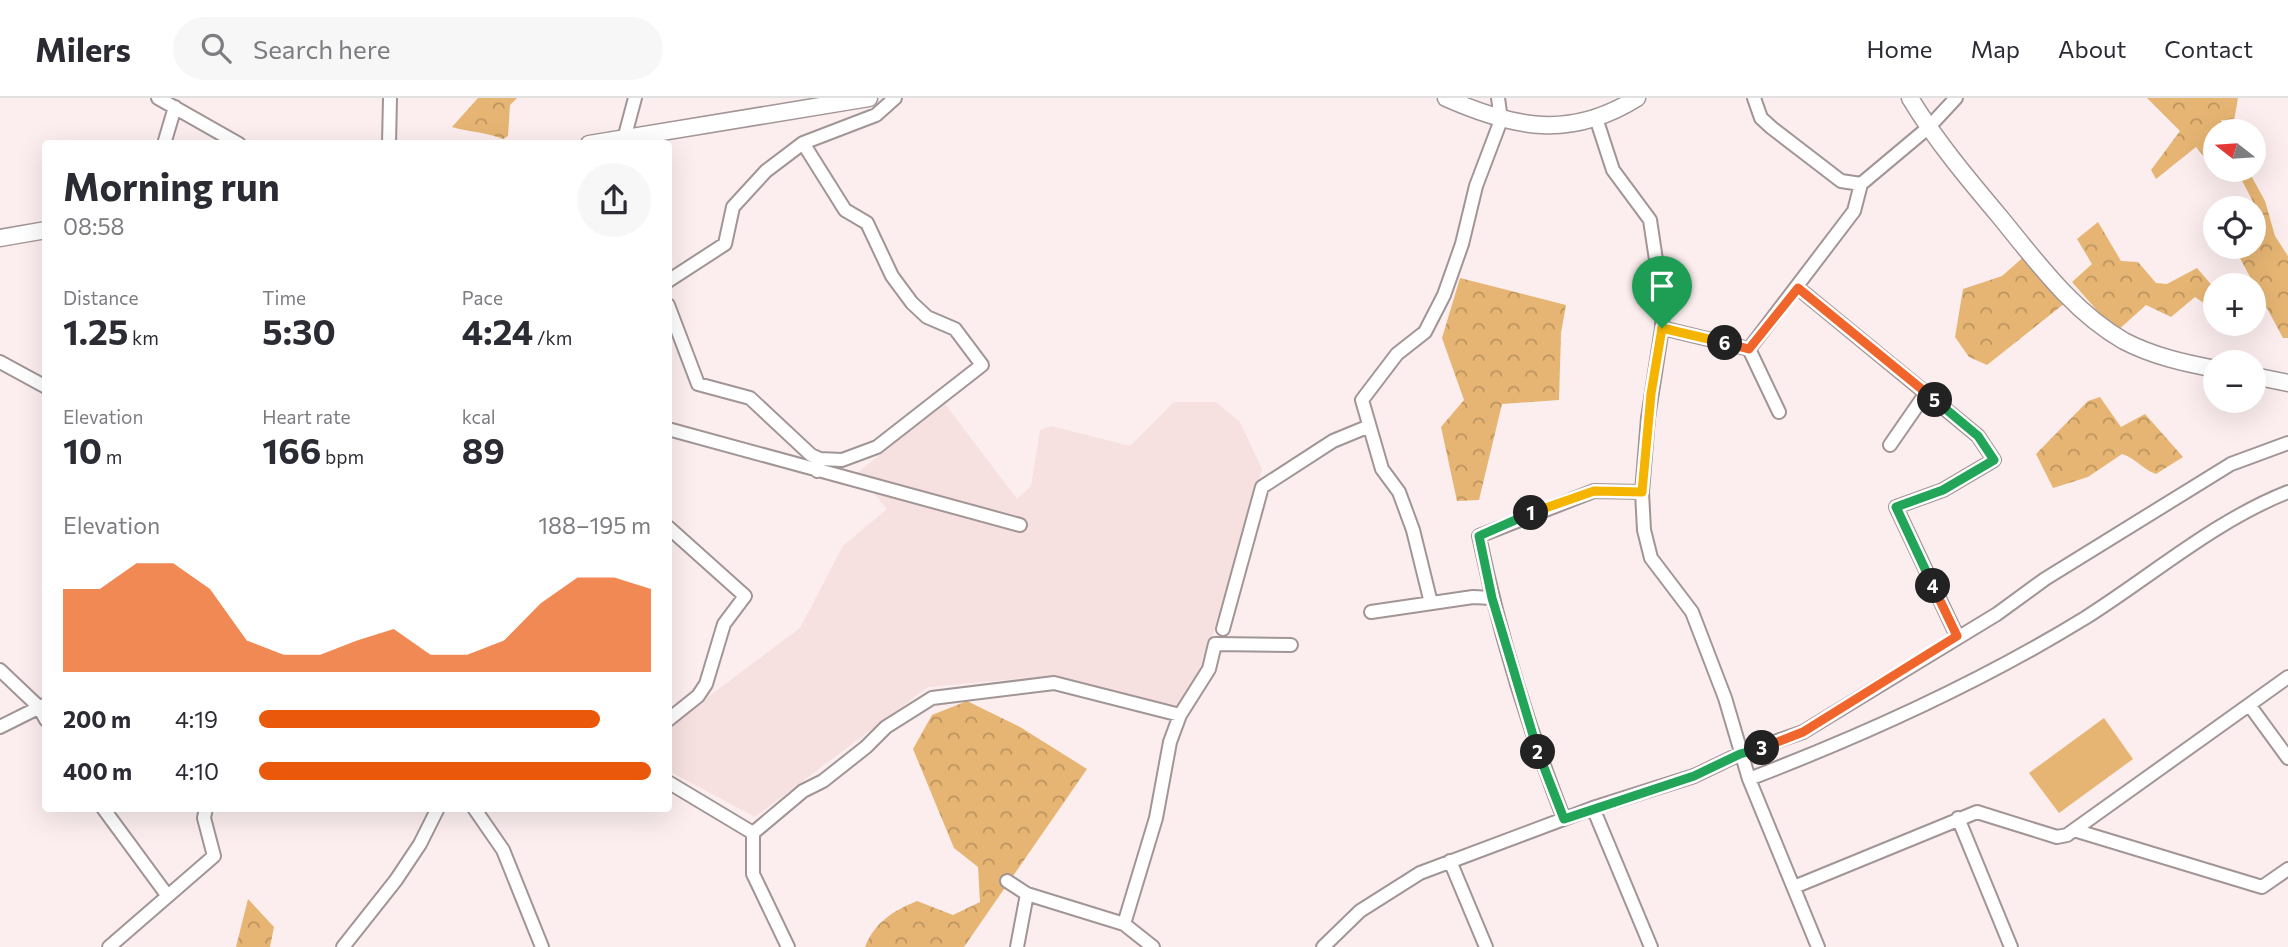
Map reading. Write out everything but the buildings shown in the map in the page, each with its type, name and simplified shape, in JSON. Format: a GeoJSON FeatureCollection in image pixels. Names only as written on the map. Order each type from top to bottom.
{"type":"FeatureCollection","features":[{"type":"Feature","properties":{"kind":"main road"},"geometry":{"type":"LineString","coordinates":[[625,140],[869,98]]}},
{"type":"Feature","properties":{"kind":"main road"},"geometry":{"type":"LineString","coordinates":[[1446,98],[1501,120],[1549,127],[1596,118],[1637,98]]}},
{"type":"Feature","properties":{"kind":"main road"},"geometry":{"type":"LineString","coordinates":[[1910,98],[1929,127],[2043,269],[2082,311],[2123,340],[2145,350],[2203,366]]}},
{"type":"Feature","properties":{"kind":"main road"},"geometry":{"type":"LineString","coordinates":[[0,238],[42,231]]}},
{"type":"Feature","properties":{"kind":"main road"},"geometry":{"type":"LineString","coordinates":[[2266,378],[2288,383]]}},
{"type":"Feature","properties":{"kind":"street"},"geometry":{"type":"LineString","coordinates":[[158,98],[232,140]]}},
{"type":"Feature","properties":{"kind":"street"},"geometry":{"type":"LineString","coordinates":[[389,140],[390,98]]}},
{"type":"Feature","properties":{"kind":"street"},"geometry":{"type":"LineString","coordinates":[[619,140],[635,98]]}},
{"type":"Feature","properties":{"kind":"street"},"geometry":{"type":"LineString","coordinates":[[672,278],[725,244],[733,207],[766,171],[803,143],[876,115],[895,98]]}},
{"type":"Feature","properties":{"kind":"street"},"geometry":{"type":"LineString","coordinates":[[1431,603],[1413,530],[1399,492],[1382,470],[1367,427],[1362,400],[1397,354],[1425,332],[1444,295],[1462,244],[1476,186],[1501,120],[1498,98]]}},
{"type":"Feature","properties":{"kind":"street"},"geometry":{"type":"LineString","coordinates":[[1754,98],[1761,118],[1772,128],[1841,181],[1861,184]]}},
{"type":"Feature","properties":{"kind":"street"},"geometry":{"type":"LineString","coordinates":[[1749,349],[1854,211],[1861,184],[1929,127],[1955,98]]}},
{"type":"Feature","properties":{"kind":"street"},"geometry":{"type":"LineString","coordinates":[[165,140],[175,107]]}},
{"type":"Feature","properties":{"kind":"street"},"geometry":{"type":"LineString","coordinates":[[1596,118],[1613,170],[1650,220],[1662,306],[1662,328],[1651,394],[1642,492],[1644,530],[1651,558],[1692,612],[1725,698],[1749,779],[1818,947]]}},
{"type":"Feature","properties":{"kind":"street"},"geometry":{"type":"LineString","coordinates":[[803,143],[845,210],[867,223],[892,276],[912,303],[927,317],[955,329],[982,365],[877,447],[819,465]]}},
{"type":"Feature","properties":{"kind":"street"},"geometry":{"type":"LineString","coordinates":[[1798,288],[1978,436],[1994,460],[1943,490],[1896,507],[1957,636]]}},
{"type":"Feature","properties":{"kind":"street"},"geometry":{"type":"LineString","coordinates":[[672,316],[698,384],[750,398],[819,465]]}},
{"type":"Feature","properties":{"kind":"street"},"geometry":{"type":"LineString","coordinates":[[1662,328],[1749,349]]}},
{"type":"Feature","properties":{"kind":"street"},"geometry":{"type":"LineString","coordinates":[[1749,349],[1779,412]]}},
{"type":"Feature","properties":{"kind":"street"},"geometry":{"type":"LineString","coordinates":[[0,362],[42,385]]}},
{"type":"Feature","properties":{"kind":"street"},"geometry":{"type":"LineString","coordinates":[[1890,444],[1926,393]]}},
{"type":"Feature","properties":{"kind":"street"},"geometry":{"type":"LineString","coordinates":[[1223,629],[1262,487],[1332,441],[1367,427]]}},
{"type":"Feature","properties":{"kind":"street"},"geometry":{"type":"LineString","coordinates":[[672,430],[819,465],[1020,524]]}},
{"type":"Feature","properties":{"kind":"street"},"geometry":{"type":"LineString","coordinates":[[1323,947],[1360,911],[1420,873],[1593,808],[1694,776],[1740,754],[1803,732],[1997,614],[2045,579],[2220,471],[2288,443]]}},
{"type":"Feature","properties":{"kind":"street"},"geometry":{"type":"LineString","coordinates":[[1564,819],[1531,734],[1492,598],[1479,536],[1594,491],[1642,492]]}},
{"type":"Feature","properties":{"kind":"street"},"geometry":{"type":"LineString","coordinates":[[1749,779],[1861,733],[2012,660],[2085,618],[2243,515],[2288,492]]}},
{"type":"Feature","properties":{"kind":"street"},"geometry":{"type":"LineString","coordinates":[[672,531],[745,596],[724,624],[706,684],[698,696],[672,717]]}},
{"type":"Feature","properties":{"kind":"street"},"geometry":{"type":"LineString","coordinates":[[1371,612],[1492,598]]}},
{"type":"Feature","properties":{"kind":"street"},"geometry":{"type":"LineString","coordinates":[[1124,924],[1156,818],[1163,772],[1180,715],[1209,669],[1215,644],[1291,645]]}},
{"type":"Feature","properties":{"kind":"street"},"geometry":{"type":"LineString","coordinates":[[0,670],[42,706],[0,727]]}},
{"type":"Feature","properties":{"kind":"street"},"geometry":{"type":"LineString","coordinates":[[1794,887],[1977,812],[2057,837],[2074,830],[2288,677]]}},
{"type":"Feature","properties":{"kind":"street"},"geometry":{"type":"LineString","coordinates":[[788,947],[753,874],[753,833],[803,791],[823,781],[866,747],[886,727],[932,698],[1054,683],[1180,715]]}},
{"type":"Feature","properties":{"kind":"street"},"geometry":{"type":"LineString","coordinates":[[2250,706],[2288,758]]}},
{"type":"Feature","properties":{"kind":"street"},"geometry":{"type":"LineString","coordinates":[[672,784],[753,833]]}},
{"type":"Feature","properties":{"kind":"street"},"geometry":{"type":"LineString","coordinates":[[1593,808],[1651,947]]}},
{"type":"Feature","properties":{"kind":"street"},"geometry":{"type":"LineString","coordinates":[[106,812],[167,895]]}},
{"type":"Feature","properties":{"kind":"street"},"geometry":{"type":"LineString","coordinates":[[109,947],[214,856],[215,851],[204,818],[205,812]]}},
{"type":"Feature","properties":{"kind":"street"},"geometry":{"type":"LineString","coordinates":[[343,947],[396,880],[420,844],[436,812]]}},
{"type":"Feature","properties":{"kind":"street"},"geometry":{"type":"LineString","coordinates":[[477,812],[503,850],[542,947]]}},
{"type":"Feature","properties":{"kind":"street"},"geometry":{"type":"LineString","coordinates":[[1958,818],[2011,947]]}},
{"type":"Feature","properties":{"kind":"street"},"geometry":{"type":"LineString","coordinates":[[2074,830],[2262,887],[2288,869]]}},
{"type":"Feature","properties":{"kind":"street"},"geometry":{"type":"LineString","coordinates":[[1450,861],[1486,947]]}},
{"type":"Feature","properties":{"kind":"street"},"geometry":{"type":"LineString","coordinates":[[1006,881],[1027,894],[1124,924],[1153,947]]}},
{"type":"Feature","properties":{"kind":"street"},"geometry":{"type":"LineString","coordinates":[[1017,947],[1027,894]]}},
{"type":"Feature","properties":{"kind":"shaded area"},"geometry":{"type":"Polygon","coordinates":[[[1174,402],[1216,402],[1240,422],[1262,469],[1207,655],[1179,706],[1047,676],[928,687],[755,817],[672,773],[672,724],[800,628],[843,546],[887,509],[857,473],[945,404],[1017,499],[1031,486],[1040,430],[1051,426],[1130,446],[1174,402]]]}},
{"type":"Feature","properties":{"kind":"green space"},"geometry":{"type":"Polygon","coordinates":[[[478,98],[517,98],[510,105],[508,136],[503,139],[452,127],[478,98]]]}},
{"type":"Feature","properties":{"kind":"green space"},"geometry":{"type":"Polygon","coordinates":[[[2147,98],[2238,98],[2234,119],[2203,119],[2203,156],[2196,147],[2156,179],[2151,170],[2180,131],[2147,98]]]}},
{"type":"Feature","properties":{"kind":"green space"},"geometry":{"type":"Polygon","coordinates":[[[2243,182],[2255,182],[2262,196],[2250,196],[2243,182]]]}},
{"type":"Feature","properties":{"kind":"green space"},"geometry":{"type":"Polygon","coordinates":[[[2266,204],[2275,236],[2288,256],[2288,338],[2283,338],[2266,306],[2266,273],[2248,273],[2240,259],[2266,259],[2266,204]]]}},
{"type":"Feature","properties":{"kind":"green space"},"geometry":{"type":"Polygon","coordinates":[[[2098,222],[2121,261],[2138,262],[2156,283],[2167,284],[2197,268],[2203,275],[2203,303],[2195,297],[2171,317],[2146,305],[2116,332],[2072,282],[2092,264],[2077,239],[2098,222]]]}},
{"type":"Feature","properties":{"kind":"green space"},"geometry":{"type":"Polygon","coordinates":[[[2027,254],[2065,303],[1987,365],[1969,357],[1955,337],[1963,289],[2002,276],[2027,254]]]}},
{"type":"Feature","properties":{"kind":"green space"},"geometry":{"type":"Polygon","coordinates":[[[1460,278],[1566,305],[1561,333],[1559,400],[1502,404],[1479,500],[1457,501],[1441,427],[1464,400],[1442,338],[1460,278]]]}},
{"type":"Feature","properties":{"kind":"green space"},"geometry":{"type":"Polygon","coordinates":[[[2100,397],[2121,427],[2145,414],[2183,457],[2156,474],[2122,454],[2088,477],[2053,488],[2036,454],[2088,401],[2100,397]]]}},
{"type":"Feature","properties":{"kind":"green space"},"geometry":{"type":"Polygon","coordinates":[[[967,701],[1020,727],[1087,769],[964,947],[865,947],[886,918],[917,901],[953,915],[980,902],[978,867],[954,848],[913,749],[932,715],[967,701]]]}},
{"type":"Feature","properties":{"kind":"green space"},"geometry":{"type":"Polygon","coordinates":[[[2104,718],[2133,759],[2059,813],[2029,773],[2104,718]]]}},
{"type":"Feature","properties":{"kind":"green space"},"geometry":{"type":"Polygon","coordinates":[[[248,899],[274,927],[270,947],[236,947],[248,899]]]}},
{"type":"Feature","properties":{"kind":"route"},"geometry":{"type":"LineString","coordinates":[[1798,288],[1978,436],[1994,460],[1943,490],[1896,507],[1957,636],[1803,732],[1768,747],[1740,754],[1694,776],[1564,819],[1531,734],[1492,598],[1479,536],[1542,508],[1594,491],[1610,489],[1642,492],[1648,418],[1662,328],[1749,349],[1798,288]]}}]}
